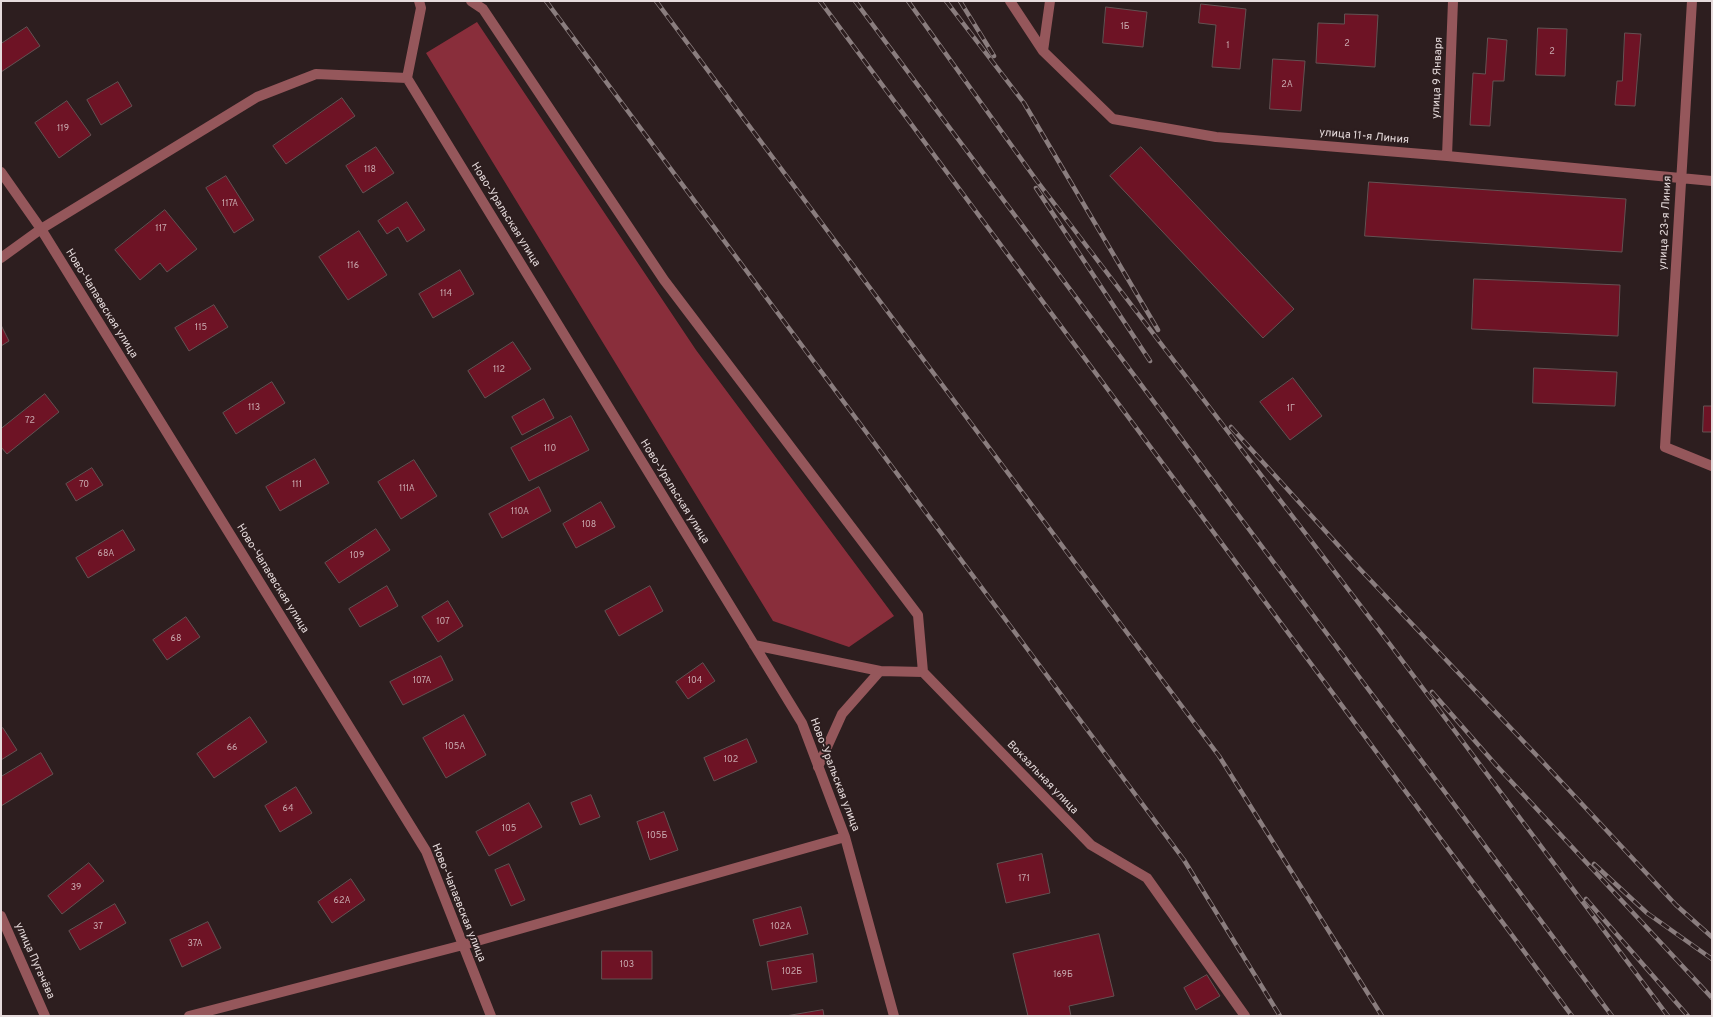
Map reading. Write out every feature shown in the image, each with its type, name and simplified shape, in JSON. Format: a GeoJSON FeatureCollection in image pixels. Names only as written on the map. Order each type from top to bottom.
{"type":"FeatureCollection","features":[{"type":"Feature","properties":{"kind":"street"},"geometry":{"type":"LineString","coordinates":[[1,258],[41,229],[257,98],[316,74],[407,78],[421,8],[419,1]]}},
{"type":"Feature","properties":{"kind":"street"},"geometry":{"type":"LineString","coordinates":[[471,1],[483,9],[664,280],[918,615],[923,672],[880,671],[754,645]]}},
{"type":"Feature","properties":{"kind":"street","name":"улица 11-я Линия"},"geometry":{"type":"LineString","coordinates":[[1010,1],[1043,51],[1112,119],[1216,136],[1712,181]]}},
{"type":"Feature","properties":{"kind":"street"},"geometry":{"type":"LineString","coordinates":[[1043,51],[1050,1]]}},
{"type":"Feature","properties":{"kind":"street","name":"улица 9 Января"},"geometry":{"type":"LineString","coordinates":[[1447,156],[1453,1]]}},
{"type":"Feature","properties":{"kind":"street","name":"улица 23-я Линия"},"geometry":{"type":"LineString","coordinates":[[1692,1],[1665,447],[1712,466]]}},
{"type":"Feature","properties":{"kind":"street","name":"Ново-Уральская улица"},"geometry":{"type":"LineString","coordinates":[[407,78],[802,723],[845,837],[894,1016]]}},
{"type":"Feature","properties":{"kind":"street","name":"Ново-Чапаевская улица"},"geometry":{"type":"LineString","coordinates":[[1,172],[41,229],[426,851],[490,1016]]}},
{"type":"Feature","properties":{"kind":"street"},"geometry":{"type":"LineString","coordinates":[[818,767],[842,714],[880,671]]}},
{"type":"Feature","properties":{"kind":"street","name":"Вокзальная улица"},"geometry":{"type":"LineString","coordinates":[[923,672],[1091,846],[1147,878],[1245,1016]]}},
{"type":"Feature","properties":{"kind":"street"},"geometry":{"type":"LineString","coordinates":[[189,1016],[463,945],[845,837]]}},
{"type":"Feature","properties":{"kind":"street","name":"улица Пугачёва"},"geometry":{"type":"LineString","coordinates":[[1,916],[45,1016]]}},
{"type":"Feature","properties":{"kind":"shaded area"},"geometry":{"type":"Polygon","coordinates":[[[477,22],[696,350],[894,616],[849,647],[773,621],[426,53],[477,22]]]}},
{"type":"Feature","properties":{"kind":"building"},"geometry":{"type":"Polygon","coordinates":[[[1201,4],[1246,9],[1240,69],[1212,67],[1216,25],[1199,23],[1201,4]]]}},
{"type":"Feature","properties":{"kind":"building"},"geometry":{"type":"Polygon","coordinates":[[[1106,7],[1147,12],[1143,47],[1103,43],[1106,7]]]}},
{"type":"Feature","properties":{"kind":"building"},"geometry":{"type":"Polygon","coordinates":[[[1345,14],[1378,15],[1375,67],[1316,63],[1318,23],[1344,24],[1345,14]]]}},
{"type":"Feature","properties":{"kind":"building"},"geometry":{"type":"Polygon","coordinates":[[[27,27],[40,46],[1,72],[1,44],[27,27]]]}},
{"type":"Feature","properties":{"kind":"building"},"geometry":{"type":"Polygon","coordinates":[[[1538,28],[1567,29],[1565,76],[1536,75],[1538,28]]]}},
{"type":"Feature","properties":{"kind":"building"},"geometry":{"type":"Polygon","coordinates":[[[1625,33],[1641,34],[1635,106],[1615,105],[1617,81],[1622,81],[1625,33]]]}},
{"type":"Feature","properties":{"kind":"building"},"geometry":{"type":"Polygon","coordinates":[[[1488,38],[1507,40],[1504,81],[1493,81],[1490,126],[1470,125],[1473,73],[1485,74],[1488,38]]]}},
{"type":"Feature","properties":{"kind":"building"},"geometry":{"type":"Polygon","coordinates":[[[1273,59],[1305,61],[1301,111],[1270,109],[1273,59]]]}},
{"type":"Feature","properties":{"kind":"building"},"geometry":{"type":"Polygon","coordinates":[[[118,82],[132,106],[101,125],[87,100],[118,82]]]}},
{"type":"Feature","properties":{"kind":"building"},"geometry":{"type":"Polygon","coordinates":[[[342,98],[355,116],[286,164],[273,146],[342,98]]]}},
{"type":"Feature","properties":{"kind":"building"},"geometry":{"type":"Polygon","coordinates":[[[67,101],[91,135],[59,158],[35,123],[67,101]]]}},
{"type":"Feature","properties":{"kind":"building"},"geometry":{"type":"Polygon","coordinates":[[[376,147],[394,173],[363,193],[346,166],[376,147]]]}},
{"type":"Feature","properties":{"kind":"building"},"geometry":{"type":"Polygon","coordinates":[[[1141,147],[1294,309],[1263,338],[1110,176],[1141,147]]]}},
{"type":"Feature","properties":{"kind":"building"},"geometry":{"type":"Polygon","coordinates":[[[226,176],[254,220],[234,233],[206,188],[226,176]]]}},
{"type":"Feature","properties":{"kind":"building"},"geometry":{"type":"Polygon","coordinates":[[[1369,182],[1626,199],[1622,252],[1365,236],[1369,182]]]}},
{"type":"Feature","properties":{"kind":"building"},"geometry":{"type":"Polygon","coordinates":[[[407,202],[425,230],[407,242],[398,227],[387,234],[378,221],[407,202]]]}},
{"type":"Feature","properties":{"kind":"building"},"geometry":{"type":"Polygon","coordinates":[[[165,210],[197,249],[167,272],[160,263],[140,280],[115,250],[165,210]]]}},
{"type":"Feature","properties":{"kind":"building"},"geometry":{"type":"Polygon","coordinates":[[[359,231],[387,275],[348,300],[319,257],[359,231]]]}},
{"type":"Feature","properties":{"kind":"building"},"geometry":{"type":"Polygon","coordinates":[[[460,270],[474,294],[433,318],[419,294],[460,270]]]}},
{"type":"Feature","properties":{"kind":"building"},"geometry":{"type":"Polygon","coordinates":[[[1474,279],[1620,285],[1618,336],[1472,329],[1474,279]]]}},
{"type":"Feature","properties":{"kind":"building"},"geometry":{"type":"Polygon","coordinates":[[[214,305],[228,327],[189,351],[175,328],[214,305]]]}},
{"type":"Feature","properties":{"kind":"building"},"geometry":{"type":"Polygon","coordinates":[[[1,325],[9,341],[1,346],[1,325]]]}},
{"type":"Feature","properties":{"kind":"building"},"geometry":{"type":"Polygon","coordinates":[[[513,342],[531,369],[485,398],[468,371],[513,342]]]}},
{"type":"Feature","properties":{"kind":"building"},"geometry":{"type":"Polygon","coordinates":[[[1534,368],[1617,372],[1615,406],[1533,403],[1534,368]]]}},
{"type":"Feature","properties":{"kind":"building"},"geometry":{"type":"Polygon","coordinates":[[[1293,378],[1322,416],[1290,440],[1260,402],[1293,378]]]}},
{"type":"Feature","properties":{"kind":"building"},"geometry":{"type":"Polygon","coordinates":[[[272,382],[285,403],[236,434],[223,413],[272,382]]]}},
{"type":"Feature","properties":{"kind":"building"},"geometry":{"type":"Polygon","coordinates":[[[45,394],[59,412],[7,454],[1,447],[1,429],[45,394]]]}},
{"type":"Feature","properties":{"kind":"building"},"geometry":{"type":"Polygon","coordinates":[[[544,399],[554,418],[522,435],[512,417],[544,399]]]}},
{"type":"Feature","properties":{"kind":"building"},"geometry":{"type":"Polygon","coordinates":[[[1704,406],[1712,406],[1712,432],[1703,432],[1704,406]]]}},
{"type":"Feature","properties":{"kind":"building"},"geometry":{"type":"Polygon","coordinates":[[[571,416],[589,450],[529,481],[511,448],[571,416]]]}},
{"type":"Feature","properties":{"kind":"building"},"geometry":{"type":"Polygon","coordinates":[[[315,459],[329,483],[280,511],[266,487],[315,459]]]}},
{"type":"Feature","properties":{"kind":"building"},"geometry":{"type":"Polygon","coordinates":[[[414,460],[437,496],[401,519],[378,482],[414,460]]]}},
{"type":"Feature","properties":{"kind":"building"},"geometry":{"type":"Polygon","coordinates":[[[92,468],[103,485],[76,501],[66,484],[92,468]]]}},
{"type":"Feature","properties":{"kind":"building"},"geometry":{"type":"Polygon","coordinates":[[[539,487],[551,511],[502,538],[489,514],[539,487]]]}},
{"type":"Feature","properties":{"kind":"building"},"geometry":{"type":"Polygon","coordinates":[[[601,502],[615,527],[576,548],[563,524],[601,502]]]}},
{"type":"Feature","properties":{"kind":"building"},"geometry":{"type":"Polygon","coordinates":[[[376,529],[390,550],[339,583],[325,563],[376,529]]]}},
{"type":"Feature","properties":{"kind":"building"},"geometry":{"type":"Polygon","coordinates":[[[123,530],[135,550],[88,578],[76,558],[123,530]]]}},
{"type":"Feature","properties":{"kind":"building"},"geometry":{"type":"Polygon","coordinates":[[[387,586],[398,606],[360,627],[349,609],[387,586]]]}},
{"type":"Feature","properties":{"kind":"building"},"geometry":{"type":"Polygon","coordinates":[[[650,586],[663,611],[619,636],[605,611],[650,586]]]}},
{"type":"Feature","properties":{"kind":"building"},"geometry":{"type":"Polygon","coordinates":[[[448,601],[463,626],[438,642],[422,617],[448,601]]]}},
{"type":"Feature","properties":{"kind":"building"},"geometry":{"type":"Polygon","coordinates":[[[186,617],[200,637],[167,660],[153,640],[186,617]]]}},
{"type":"Feature","properties":{"kind":"building"},"geometry":{"type":"Polygon","coordinates":[[[441,656],[453,680],[403,705],[390,682],[441,656]]]}},
{"type":"Feature","properties":{"kind":"building"},"geometry":{"type":"Polygon","coordinates":[[[703,663],[715,681],[688,699],[676,682],[703,663]]]}},
{"type":"Feature","properties":{"kind":"building"},"geometry":{"type":"Polygon","coordinates":[[[464,715],[486,755],[446,778],[423,738],[464,715]]]}},
{"type":"Feature","properties":{"kind":"building"},"geometry":{"type":"Polygon","coordinates":[[[250,717],[267,742],[214,778],[197,754],[250,717]]]}},
{"type":"Feature","properties":{"kind":"building"},"geometry":{"type":"Polygon","coordinates":[[[3,728],[17,750],[1,760],[1,729],[3,728]]]}},
{"type":"Feature","properties":{"kind":"building"},"geometry":{"type":"Polygon","coordinates":[[[747,739],[757,762],[714,781],[704,758],[747,739]]]}},
{"type":"Feature","properties":{"kind":"building"},"geometry":{"type":"Polygon","coordinates":[[[41,753],[53,774],[1,806],[1,777],[41,753]]]}},
{"type":"Feature","properties":{"kind":"building"},"geometry":{"type":"Polygon","coordinates":[[[296,787],[312,813],[280,832],[265,806],[296,787]]]}},
{"type":"Feature","properties":{"kind":"building"},"geometry":{"type":"Polygon","coordinates":[[[591,795],[600,817],[580,825],[571,803],[591,795]]]}},
{"type":"Feature","properties":{"kind":"building"},"geometry":{"type":"Polygon","coordinates":[[[529,803],[542,827],[489,856],[476,832],[529,803]]]}},
{"type":"Feature","properties":{"kind":"building"},"geometry":{"type":"Polygon","coordinates":[[[664,812],[678,850],[650,860],[637,822],[664,812]]]}},
{"type":"Feature","properties":{"kind":"building"},"geometry":{"type":"Polygon","coordinates":[[[1042,854],[1050,893],[1006,903],[997,864],[1042,854]]]}},
{"type":"Feature","properties":{"kind":"building"},"geometry":{"type":"Polygon","coordinates":[[[89,863],[104,881],[62,914],[48,896],[89,863]]]}},
{"type":"Feature","properties":{"kind":"building"},"geometry":{"type":"Polygon","coordinates":[[[509,864],[525,900],[511,906],[495,870],[509,864]]]}},
{"type":"Feature","properties":{"kind":"building"},"geometry":{"type":"Polygon","coordinates":[[[351,879],[365,900],[332,923],[318,902],[351,879]]]}},
{"type":"Feature","properties":{"kind":"building"},"geometry":{"type":"Polygon","coordinates":[[[115,904],[126,923],[80,950],[69,931],[115,904]]]}},
{"type":"Feature","properties":{"kind":"building"},"geometry":{"type":"Polygon","coordinates":[[[801,907],[808,934],[760,946],[753,920],[801,907]]]}},
{"type":"Feature","properties":{"kind":"building"},"geometry":{"type":"Polygon","coordinates":[[[208,922],[221,948],[182,967],[170,940],[208,922]]]}},
{"type":"Feature","properties":{"kind":"building"},"geometry":{"type":"Polygon","coordinates":[[[1099,934],[1114,996],[1069,1006],[1071,1016],[1028,1016],[1013,954],[1099,934]]]}},
{"type":"Feature","properties":{"kind":"building"},"geometry":{"type":"Polygon","coordinates":[[[602,951],[652,951],[652,979],[602,979],[602,951]]]}},
{"type":"Feature","properties":{"kind":"building"},"geometry":{"type":"Polygon","coordinates":[[[813,954],[817,982],[772,990],[767,962],[813,954]]]}},
{"type":"Feature","properties":{"kind":"building"},"geometry":{"type":"Polygon","coordinates":[[[1207,975],[1220,996],[1196,1010],[1184,988],[1207,975]]]}},
{"type":"Feature","properties":{"kind":"building"},"geometry":{"type":"Polygon","coordinates":[[[823,1010],[824,1016],[786,1016],[823,1010]]]}},
{"type":"Feature","properties":{"kind":"railway"},"geometry":{"type":"LineString","coordinates":[[546,1],[1184,860],[1280,1016]]}},
{"type":"Feature","properties":{"kind":"railway"},"geometry":{"type":"LineString","coordinates":[[656,1],[1219,756],[1382,1016]]}},
{"type":"Feature","properties":{"kind":"railway"},"geometry":{"type":"LineString","coordinates":[[820,1],[1572,1016]]}},
{"type":"Feature","properties":{"kind":"railway"},"geometry":{"type":"LineString","coordinates":[[855,1],[1612,1016]]}},
{"type":"Feature","properties":{"kind":"railway"},"geometry":{"type":"LineString","coordinates":[[908,1],[1037,181],[1389,643],[1668,1016]]}},
{"type":"Feature","properties":{"kind":"railway"},"geometry":{"type":"LineString","coordinates":[[946,1],[1024,103],[1158,330]]}},
{"type":"Feature","properties":{"kind":"railway"},"geometry":{"type":"LineString","coordinates":[[960,1],[994,56]]}},
{"type":"Feature","properties":{"kind":"railway"},"geometry":{"type":"LineString","coordinates":[[1036,188],[1150,361]]}},
{"type":"Feature","properties":{"kind":"railway"},"geometry":{"type":"LineString","coordinates":[[1231,427],[1357,566],[1676,905],[1712,937]]}},
{"type":"Feature","properties":{"kind":"railway"},"geometry":{"type":"LineString","coordinates":[[1432,692],[1496,765],[1712,998]]}},
{"type":"Feature","properties":{"kind":"railway"},"geometry":{"type":"LineString","coordinates":[[1594,864],[1647,913],[1712,959]]}},
{"type":"Feature","properties":{"kind":"railway"},"geometry":{"type":"LineString","coordinates":[[1586,899],[1688,1016]]}}]}
